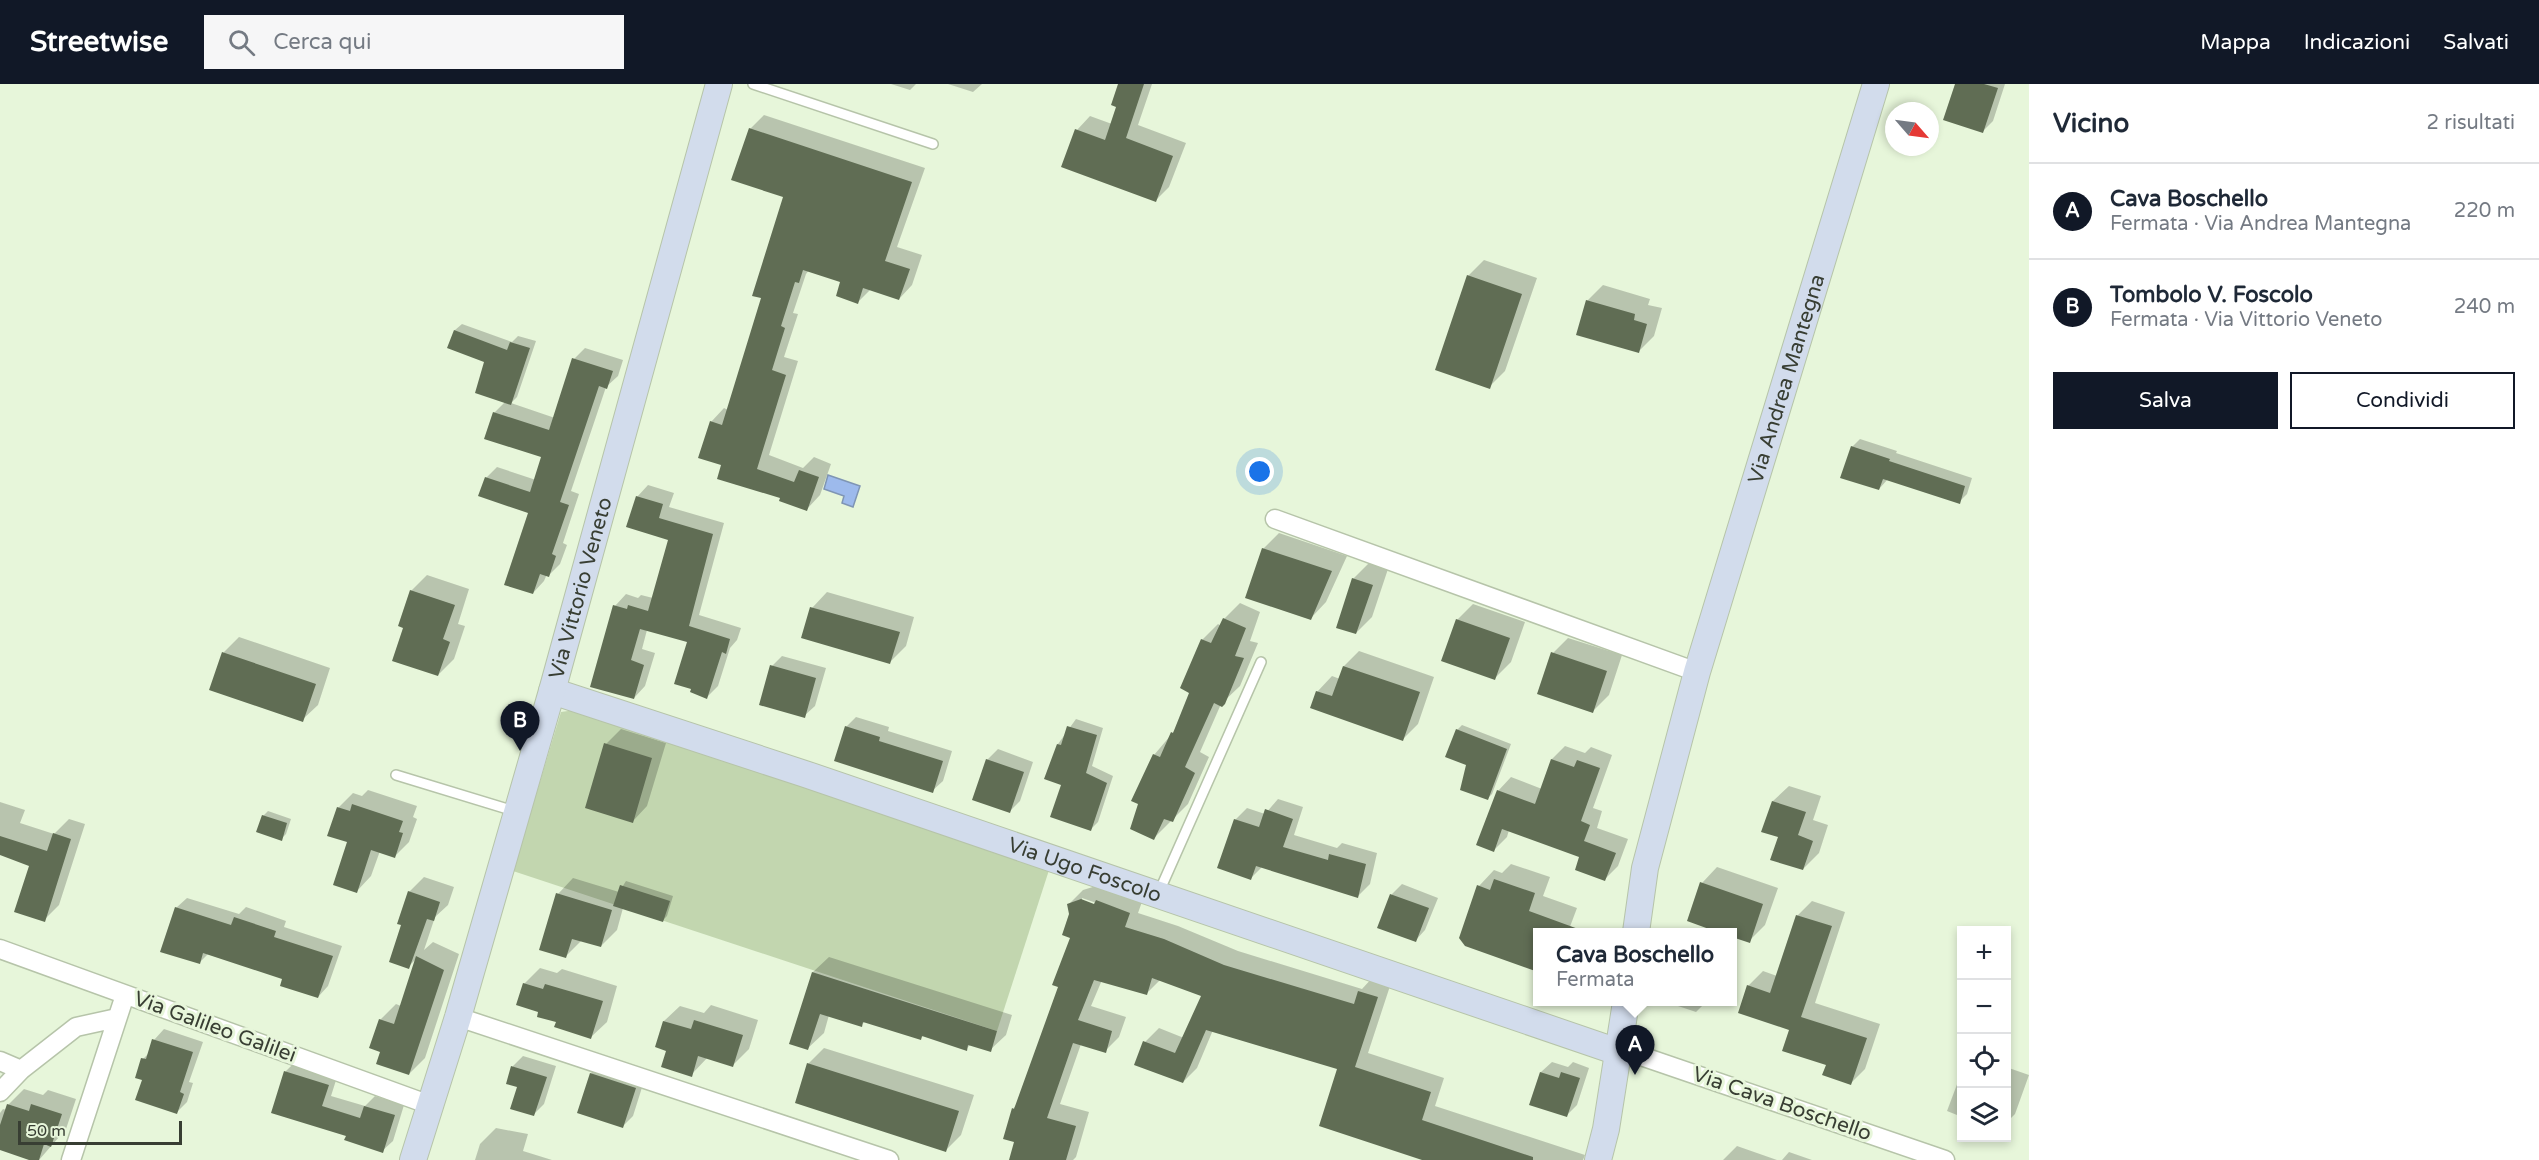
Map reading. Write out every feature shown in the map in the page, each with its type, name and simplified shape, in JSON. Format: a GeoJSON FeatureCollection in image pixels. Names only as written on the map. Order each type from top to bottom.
{"type":"FeatureCollection","features":[{"type":"Feature","properties":{"kind":"main road","name":"Via Vittorio Veneto"},"geometry":{"type":"LineString","coordinates":[[412,1160],[458,1017],[552,691],[719,84]]}},
{"type":"Feature","properties":{"kind":"main road","name":"Via Andrea Mantegna"},"geometry":{"type":"LineString","coordinates":[[1637,928],[1646,868],[1697,672],[1876,84]]}},
{"type":"Feature","properties":{"kind":"main road","name":"Via Ugo Foscolo"},"geometry":{"type":"LineString","coordinates":[[552,691],[1158,894],[1618,1052]]}},
{"type":"Feature","properties":{"kind":"main road"},"geometry":{"type":"LineString","coordinates":[[1598,1160],[1606,1129],[1625,1006]]}},
{"type":"Feature","properties":{"kind":"street"},"geometry":{"type":"LineString","coordinates":[[1275,519],[1697,672]]}},
{"type":"Feature","properties":{"kind":"street","name":"Via Galileo Galilei"},"geometry":{"type":"LineString","coordinates":[[0,950],[430,1105]]}},
{"type":"Feature","properties":{"kind":"street"},"geometry":{"type":"LineString","coordinates":[[71,1160],[125,995]]}},
{"type":"Feature","properties":{"kind":"street"},"geometry":{"type":"LineString","coordinates":[[458,1017],[889,1160]]}},
{"type":"Feature","properties":{"kind":"street"},"geometry":{"type":"LineString","coordinates":[[0,1092],[21,1070],[76,1028],[117,1018]]}},
{"type":"Feature","properties":{"kind":"street","name":"Via Cava Boschello"},"geometry":{"type":"LineString","coordinates":[[1618,1052],[1644,1057],[1945,1160]]}},
{"type":"Feature","properties":{"kind":"street"},"geometry":{"type":"LineString","coordinates":[[0,1061],[21,1070]]}},
{"type":"Feature","properties":{"kind":"lane"},"geometry":{"type":"LineString","coordinates":[[753,84],[933,144]]}},
{"type":"Feature","properties":{"kind":"lane"},"geometry":{"type":"LineString","coordinates":[[1158,894],[1261,662]]}},
{"type":"Feature","properties":{"kind":"lane"},"geometry":{"type":"LineString","coordinates":[[396,775],[517,812]]}},
{"type":"Feature","properties":{"kind":"green space"},"geometry":{"type":"Polygon","coordinates":[[[575,710],[1050,867],[997,1031],[513,871],[561,712],[575,710]]]}},
{"type":"Feature","properties":{"kind":"water"},"geometry":{"type":"Polygon","coordinates":[[[828,475],[860,486],[853,507],[842,503],[844,496],[824,489],[828,475]]]}},
{"type":"Feature","properties":{"kind":"building"},"geometry":{"type":"Polygon","coordinates":[[[1118,84],[1144,84],[1126,138],[1173,156],[1156,202],[1061,167],[1075,129],[1105,140],[1116,107],[1111,105],[1118,84]]]}},
{"type":"Feature","properties":{"kind":"building"},"geometry":{"type":"Polygon","coordinates":[[[1955,84],[1984,84],[1998,88],[1983,133],[1943,120],[1955,84]]]}},
{"type":"Feature","properties":{"kind":"building"},"geometry":{"type":"Polygon","coordinates":[[[749,128],[912,182],[885,261],[910,269],[899,300],[863,288],[858,304],[836,296],[840,282],[803,270],[799,283],[795,282],[781,326],[785,328],[772,370],[786,375],[757,469],[794,482],[799,470],[819,477],[807,511],[779,501],[780,498],[717,479],[721,465],[698,458],[710,421],[722,425],[761,298],[752,296],[783,197],[731,180],[749,128]]]}},
{"type":"Feature","properties":{"kind":"building"},"geometry":{"type":"Polygon","coordinates":[[[1467,275],[1522,294],[1490,389],[1435,370],[1467,275]]]}},
{"type":"Feature","properties":{"kind":"building"},"geometry":{"type":"Polygon","coordinates":[[[1586,300],[1635,314],[1634,320],[1647,324],[1639,353],[1576,335],[1586,300]]]}},
{"type":"Feature","properties":{"kind":"building"},"geometry":{"type":"Polygon","coordinates":[[[454,330],[507,350],[510,342],[530,348],[511,405],[475,393],[484,362],[447,348],[454,330]]]}},
{"type":"Feature","properties":{"kind":"building"},"geometry":{"type":"Polygon","coordinates":[[[572,358],[613,371],[607,389],[599,386],[560,502],[569,505],[552,554],[556,556],[549,577],[540,574],[533,594],[504,585],[528,513],[478,496],[485,477],[530,492],[541,457],[484,439],[493,412],[549,430],[572,358]]]}},
{"type":"Feature","properties":{"kind":"building"},"geometry":{"type":"Polygon","coordinates":[[[1851,446],[1965,486],[1960,504],[1883,479],[1879,490],[1840,478],[1851,446]]]}},
{"type":"Feature","properties":{"kind":"building"},"geometry":{"type":"Polygon","coordinates":[[[636,496],[663,504],[659,518],[713,534],[689,626],[730,639],[726,654],[722,652],[707,699],[690,692],[691,689],[674,684],[687,642],[640,629],[631,660],[644,665],[634,699],[590,687],[613,605],[627,609],[628,605],[648,611],[668,540],[626,527],[636,496]]]}},
{"type":"Feature","properties":{"kind":"building"},"geometry":{"type":"Polygon","coordinates":[[[1262,548],[1332,571],[1311,620],[1245,598],[1262,548]]]}},
{"type":"Feature","properties":{"kind":"building"},"geometry":{"type":"Polygon","coordinates":[[[1352,578],[1373,585],[1356,634],[1336,628],[1352,578]]]}},
{"type":"Feature","properties":{"kind":"building"},"geometry":{"type":"Polygon","coordinates":[[[410,590],[455,605],[443,639],[450,642],[438,676],[392,661],[403,628],[398,626],[410,590]]]}},
{"type":"Feature","properties":{"kind":"building"},"geometry":{"type":"Polygon","coordinates":[[[810,607],[900,632],[890,664],[801,638],[810,607]]]}},
{"type":"Feature","properties":{"kind":"building"},"geometry":{"type":"Polygon","coordinates":[[[1223,618],[1246,628],[1235,656],[1244,658],[1225,704],[1222,707],[1214,703],[1185,767],[1195,773],[1173,822],[1164,819],[1154,840],[1130,829],[1138,804],[1131,801],[1153,754],[1160,757],[1171,732],[1173,733],[1189,693],[1180,688],[1201,639],[1211,643],[1223,618]]]}},
{"type":"Feature","properties":{"kind":"building"},"geometry":{"type":"Polygon","coordinates":[[[1456,619],[1510,638],[1495,680],[1441,661],[1456,619]]]}},
{"type":"Feature","properties":{"kind":"building"},"geometry":{"type":"Polygon","coordinates":[[[222,652],[316,684],[303,722],[209,690],[222,652]]]}},
{"type":"Feature","properties":{"kind":"building"},"geometry":{"type":"Polygon","coordinates":[[[1551,652],[1607,671],[1593,713],[1537,694],[1551,652]]]}},
{"type":"Feature","properties":{"kind":"building"},"geometry":{"type":"Polygon","coordinates":[[[770,665],[816,678],[805,718],[759,705],[770,665]]]}},
{"type":"Feature","properties":{"kind":"building"},"geometry":{"type":"Polygon","coordinates":[[[1343,666],[1420,692],[1403,741],[1310,708],[1316,691],[1332,696],[1343,666]]]}},
{"type":"Feature","properties":{"kind":"building"},"geometry":{"type":"Polygon","coordinates":[[[845,726],[880,737],[879,741],[943,761],[933,793],[834,761],[845,726]]]}},
{"type":"Feature","properties":{"kind":"building"},"geometry":{"type":"Polygon","coordinates":[[[1067,726],[1097,735],[1086,773],[1107,783],[1091,831],[1050,817],[1061,785],[1044,779],[1057,744],[1061,745],[1067,726]]]}},
{"type":"Feature","properties":{"kind":"building"},"geometry":{"type":"Polygon","coordinates":[[[1456,729],[1507,749],[1488,800],[1460,790],[1466,765],[1445,757],[1456,729]]]}},
{"type":"Feature","properties":{"kind":"building"},"geometry":{"type":"Polygon","coordinates":[[[604,743],[652,758],[633,823],[585,808],[604,743]]]}},
{"type":"Feature","properties":{"kind":"building"},"geometry":{"type":"Polygon","coordinates":[[[986,759],[1024,772],[1010,813],[972,800],[986,759]]]}},
{"type":"Feature","properties":{"kind":"building"},"geometry":{"type":"Polygon","coordinates":[[[1551,759],[1574,767],[1577,760],[1600,768],[1581,821],[1590,825],[1584,841],[1616,853],[1605,881],[1575,870],[1579,857],[1502,829],[1494,852],[1476,845],[1497,790],[1535,804],[1551,759]]]}},
{"type":"Feature","properties":{"kind":"building"},"geometry":{"type":"Polygon","coordinates":[[[1772,801],[1806,812],[1798,835],[1813,841],[1803,870],[1770,860],[1778,837],[1761,832],[1772,801]]]}},
{"type":"Feature","properties":{"kind":"building"},"geometry":{"type":"Polygon","coordinates":[[[352,804],[403,821],[399,832],[403,833],[395,858],[371,850],[357,893],[333,885],[347,842],[327,836],[337,807],[350,811],[352,804]]]}},
{"type":"Feature","properties":{"kind":"building"},"geometry":{"type":"Polygon","coordinates":[[[1265,809],[1293,819],[1283,847],[1328,860],[1329,854],[1366,864],[1358,898],[1256,866],[1251,880],[1217,868],[1234,819],[1259,827],[1265,809]]]}},
{"type":"Feature","properties":{"kind":"building"},"geometry":{"type":"Polygon","coordinates":[[[262,815],[287,823],[282,841],[256,832],[262,815]]]}},
{"type":"Feature","properties":{"kind":"building"},"geometry":{"type":"Polygon","coordinates":[[[53,833],[71,839],[45,922],[14,912],[29,866],[0,855],[0,836],[47,851],[53,833]]]}},
{"type":"Feature","properties":{"kind":"building"},"geometry":{"type":"Polygon","coordinates":[[[1494,879],[1535,893],[1529,911],[1576,928],[1533,928],[1533,970],[1465,946],[1459,938],[1477,885],[1490,890],[1494,879]]]}},
{"type":"Feature","properties":{"kind":"building"},"geometry":{"type":"Polygon","coordinates":[[[1700,882],[1763,904],[1750,943],[1737,939],[1737,928],[1706,928],[1687,921],[1700,882]]]}},
{"type":"Feature","properties":{"kind":"building"},"geometry":{"type":"Polygon","coordinates":[[[620,885],[670,901],[663,922],[613,906],[620,885]]]}},
{"type":"Feature","properties":{"kind":"building"},"geometry":{"type":"Polygon","coordinates":[[[408,891],[440,902],[434,921],[427,919],[409,969],[389,962],[401,925],[397,924],[408,891]]]}},
{"type":"Feature","properties":{"kind":"building"},"geometry":{"type":"Polygon","coordinates":[[[556,893],[612,910],[601,947],[572,939],[566,958],[539,950],[556,893]]]}},
{"type":"Feature","properties":{"kind":"building"},"geometry":{"type":"Polygon","coordinates":[[[1390,894],[1429,908],[1416,942],[1377,928],[1390,894]]]}},
{"type":"Feature","properties":{"kind":"building"},"geometry":{"type":"Polygon","coordinates":[[[1081,899],[1094,904],[1096,900],[1130,913],[1125,927],[1164,939],[1224,965],[1354,1004],[1358,991],[1378,997],[1355,1067],[1431,1092],[1422,1120],[1533,1157],[1533,1160],[1422,1160],[1319,1126],[1337,1069],[1206,1030],[1183,1083],[1134,1065],[1143,1041],[1175,1053],[1201,996],[1152,978],[1147,995],[1094,980],[1078,1020],[1112,1031],[1106,1053],[1073,1043],[1047,1118],[1076,1126],[1066,1160],[1009,1160],[1014,1142],[1003,1139],[1012,1108],[1014,1109],[1058,987],[1052,985],[1070,938],[1062,935],[1069,914],[1067,904],[1081,899]]]}},
{"type":"Feature","properties":{"kind":"building"},"geometry":{"type":"Polygon","coordinates":[[[175,907],[231,925],[234,917],[276,931],[274,937],[333,956],[318,998],[280,986],[282,979],[203,953],[200,964],[160,952],[175,907]]]}},
{"type":"Feature","properties":{"kind":"building"},"geometry":{"type":"Polygon","coordinates":[[[1796,915],[1832,926],[1801,1017],[1867,1038],[1851,1085],[1822,1075],[1826,1065],[1782,1051],[1789,1030],[1738,1013],[1747,985],[1770,993],[1796,915]]]}},
{"type":"Feature","properties":{"kind":"building"},"geometry":{"type":"Polygon","coordinates":[[[416,956],[444,970],[409,1075],[376,1064],[380,1052],[369,1048],[379,1019],[394,1024],[416,956]]]}},
{"type":"Feature","properties":{"kind":"building"},"geometry":{"type":"Polygon","coordinates":[[[812,972],[997,1031],[991,1052],[968,1045],[967,1051],[922,1036],[921,1040],[863,1022],[862,1027],[820,1014],[808,1050],[789,1044],[812,972]]]}},
{"type":"Feature","properties":{"kind":"building"},"geometry":{"type":"Polygon","coordinates":[[[523,983],[543,989],[545,984],[603,1001],[591,1039],[554,1027],[556,1022],[537,1017],[538,1012],[516,1005],[523,983]]]}},
{"type":"Feature","properties":{"kind":"building"},"geometry":{"type":"Polygon","coordinates":[[[694,1020],[743,1035],[733,1067],[698,1056],[692,1077],[661,1067],[666,1051],[655,1047],[663,1021],[691,1029],[694,1020]]]}},
{"type":"Feature","properties":{"kind":"building"},"geometry":{"type":"Polygon","coordinates":[[[152,1039],[193,1052],[180,1092],[184,1094],[177,1114],[135,1100],[142,1080],[135,1078],[141,1058],[146,1059],[152,1039]]]}},
{"type":"Feature","properties":{"kind":"building"},"geometry":{"type":"Polygon","coordinates":[[[807,1063],[959,1111],[946,1152],[795,1103],[807,1063]]]}},
{"type":"Feature","properties":{"kind":"building"},"geometry":{"type":"Polygon","coordinates":[[[511,1066],[547,1077],[534,1116],[510,1109],[517,1087],[506,1084],[511,1066]]]}},
{"type":"Feature","properties":{"kind":"building"},"geometry":{"type":"Polygon","coordinates":[[[284,1071],[329,1085],[322,1106],[360,1118],[364,1106],[395,1115],[383,1153],[344,1140],[346,1136],[271,1113],[284,1071]]]}},
{"type":"Feature","properties":{"kind":"building"},"geometry":{"type":"Polygon","coordinates":[[[1540,1072],[1559,1078],[1561,1072],[1580,1078],[1567,1117],[1529,1105],[1540,1072]]]}},
{"type":"Feature","properties":{"kind":"building"},"geometry":{"type":"Polygon","coordinates":[[[590,1073],[636,1088],[623,1128],[577,1113],[590,1073]]]}},
{"type":"Feature","properties":{"kind":"building"},"geometry":{"type":"Polygon","coordinates":[[[7,1104],[29,1111],[31,1104],[62,1114],[51,1147],[44,1144],[39,1160],[29,1160],[0,1150],[0,1125],[7,1104]]]}},
{"type":"Feature","properties":{"kind":"place","name":"Tombolo V. Foscolo"},"geometry":{"type":"Point","coordinates":[520,751]}},
{"type":"Feature","properties":{"kind":"place","name":"Cava Boschello"},"geometry":{"type":"Point","coordinates":[1635,1075]}}]}
